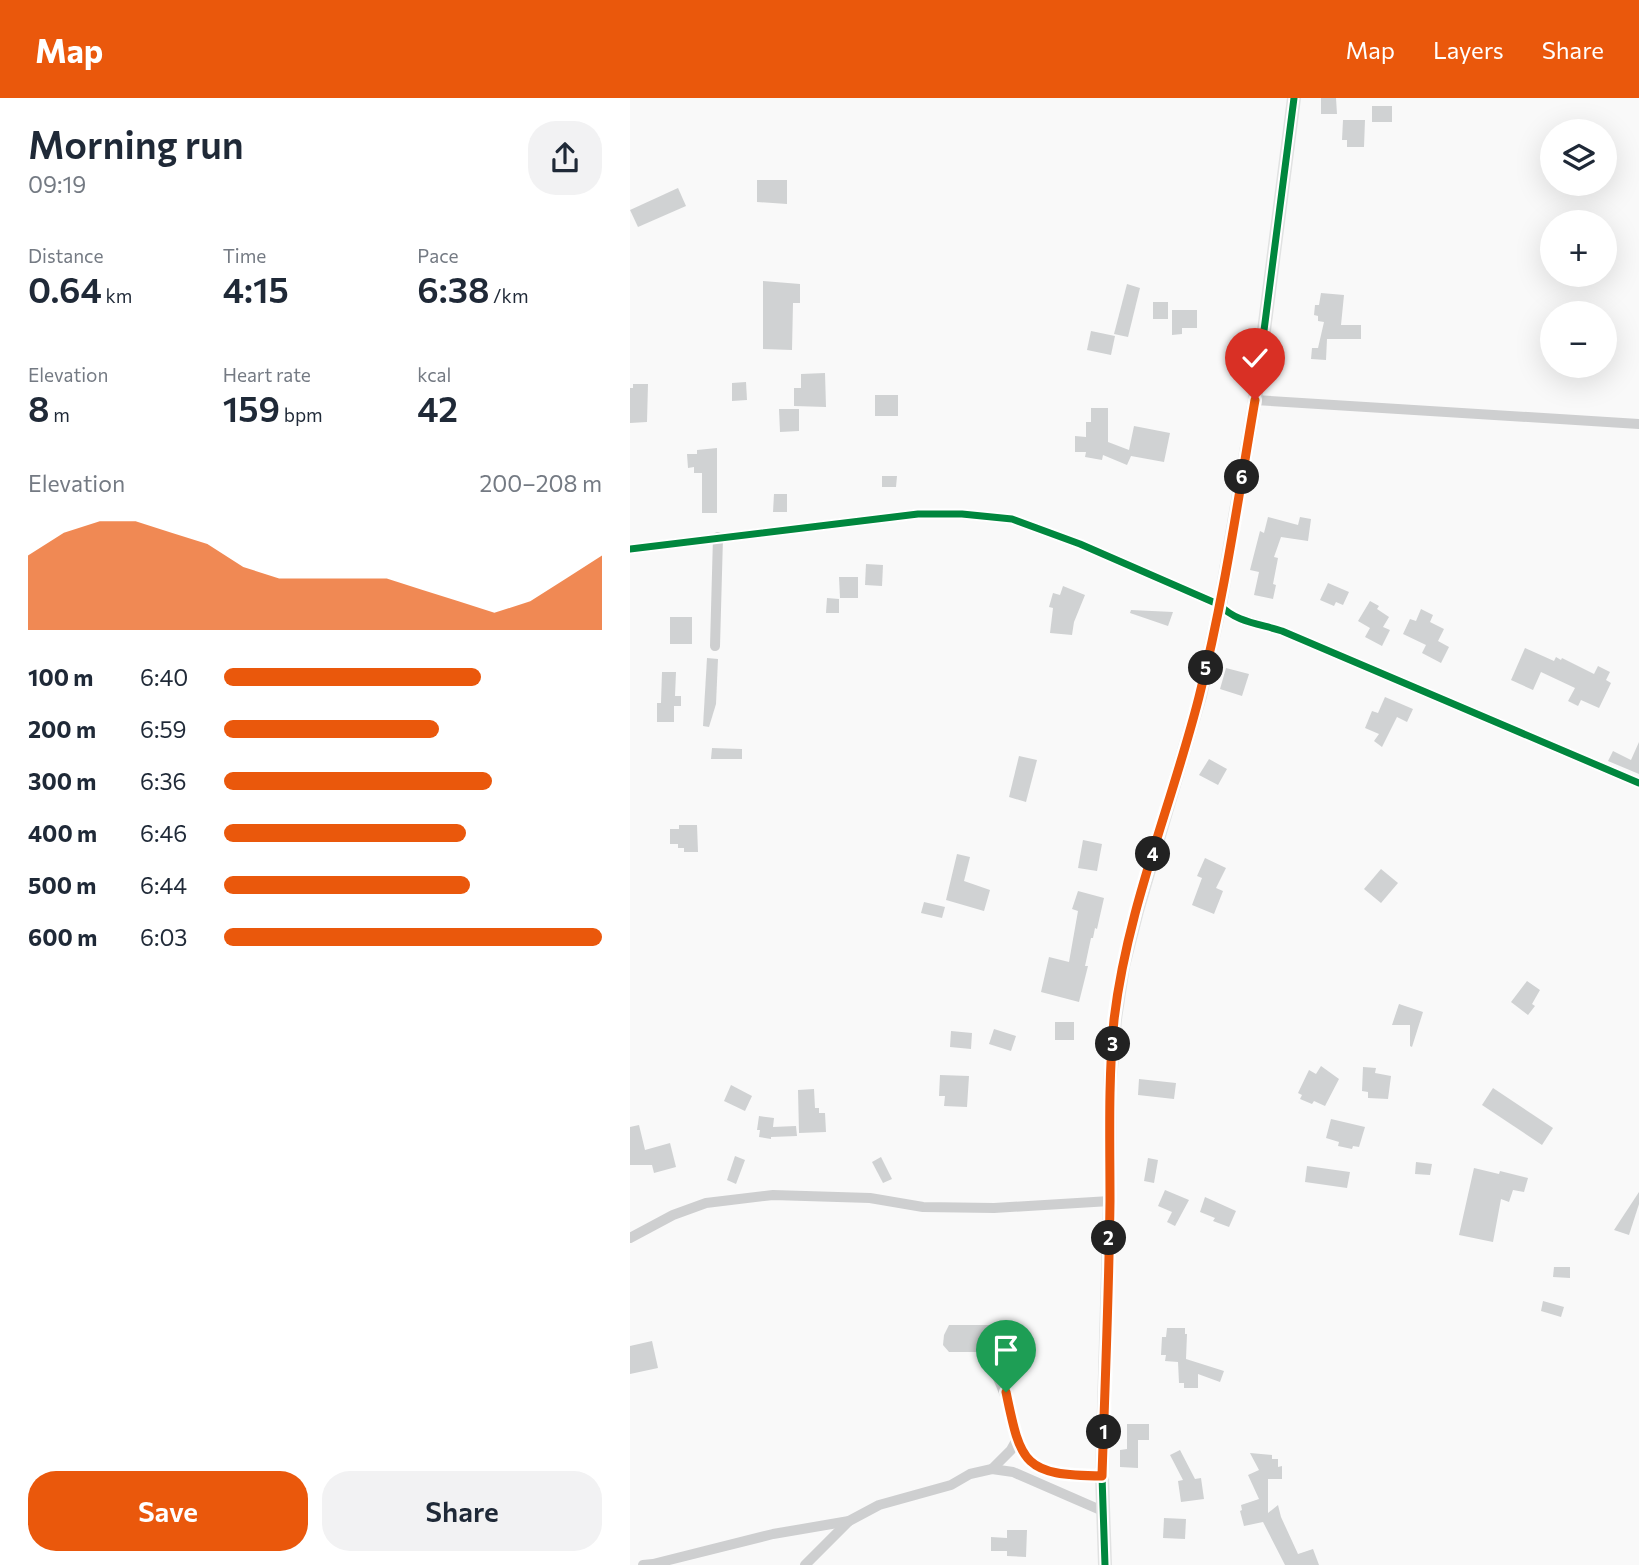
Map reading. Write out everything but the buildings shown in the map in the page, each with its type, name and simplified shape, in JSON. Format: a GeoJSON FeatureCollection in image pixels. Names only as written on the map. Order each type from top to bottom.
{"type":"FeatureCollection","features":[{"type":"Feature","properties":{"kind":"street"},"geometry":{"type":"LineString","coordinates":[[1105,1565],[1102,1476],[1110,1201],[1110,1081],[1115,1019],[1124,966],[1148,868],[1171,799],[1220,605],[1255,400],[1296,99]]}},
{"type":"Feature","properties":{"kind":"street"},"geometry":{"type":"LineString","coordinates":[[1255,400],[1639,424]]}},
{"type":"Feature","properties":{"kind":"street"},"geometry":{"type":"LineString","coordinates":[[630,549],[918,514],[988,515],[1012,519],[1080,544],[1220,605],[1240,619],[1282,631],[1639,783]]}},
{"type":"Feature","properties":{"kind":"street"},"geometry":{"type":"LineString","coordinates":[[715,646],[718,537]]}},
{"type":"Feature","properties":{"kind":"street"},"geometry":{"type":"LineString","coordinates":[[630,1238],[673,1215],[706,1203],[773,1195],[870,1198],[923,1207],[994,1208],[1110,1201]]}},
{"type":"Feature","properties":{"kind":"street"},"geometry":{"type":"LineString","coordinates":[[996,1372],[1006,1392],[1016,1441],[1021,1453],[1031,1463],[1042,1469],[1077,1476],[1102,1476]]}},
{"type":"Feature","properties":{"kind":"street"},"geometry":{"type":"LineString","coordinates":[[992,1469],[1012,1450],[1016,1441]]}},
{"type":"Feature","properties":{"kind":"street"},"geometry":{"type":"LineString","coordinates":[[805,1565],[849,1521],[878,1505],[951,1485],[970,1474],[992,1469],[1013,1472],[1105,1512]]}},
{"type":"Feature","properties":{"kind":"street"},"geometry":{"type":"LineString","coordinates":[[643,1565],[653,1565],[773,1534],[849,1521]]}},
{"type":"Feature","properties":{"kind":"cycle path"},"geometry":{"type":"LineString","coordinates":[[1105,1565],[1102,1476],[1110,1201],[1110,1081],[1115,1019],[1123,966],[1200,696],[1220,605],[1255,400],[1294,98]]}},
{"type":"Feature","properties":{"kind":"cycle path"},"geometry":{"type":"LineString","coordinates":[[630,549],[918,514],[962,514],[1012,519],[1080,544],[1220,605],[1241,619],[1282,631],[1639,783]]}},
{"type":"Feature","properties":{"kind":"route"},"geometry":{"type":"LineString","coordinates":[[1006,1392],[1016,1441],[1021,1453],[1031,1463],[1057,1473],[1102,1476],[1110,1201],[1110,1081],[1115,1019],[1137,911],[1199,696],[1220,605],[1255,400]]}}]}
